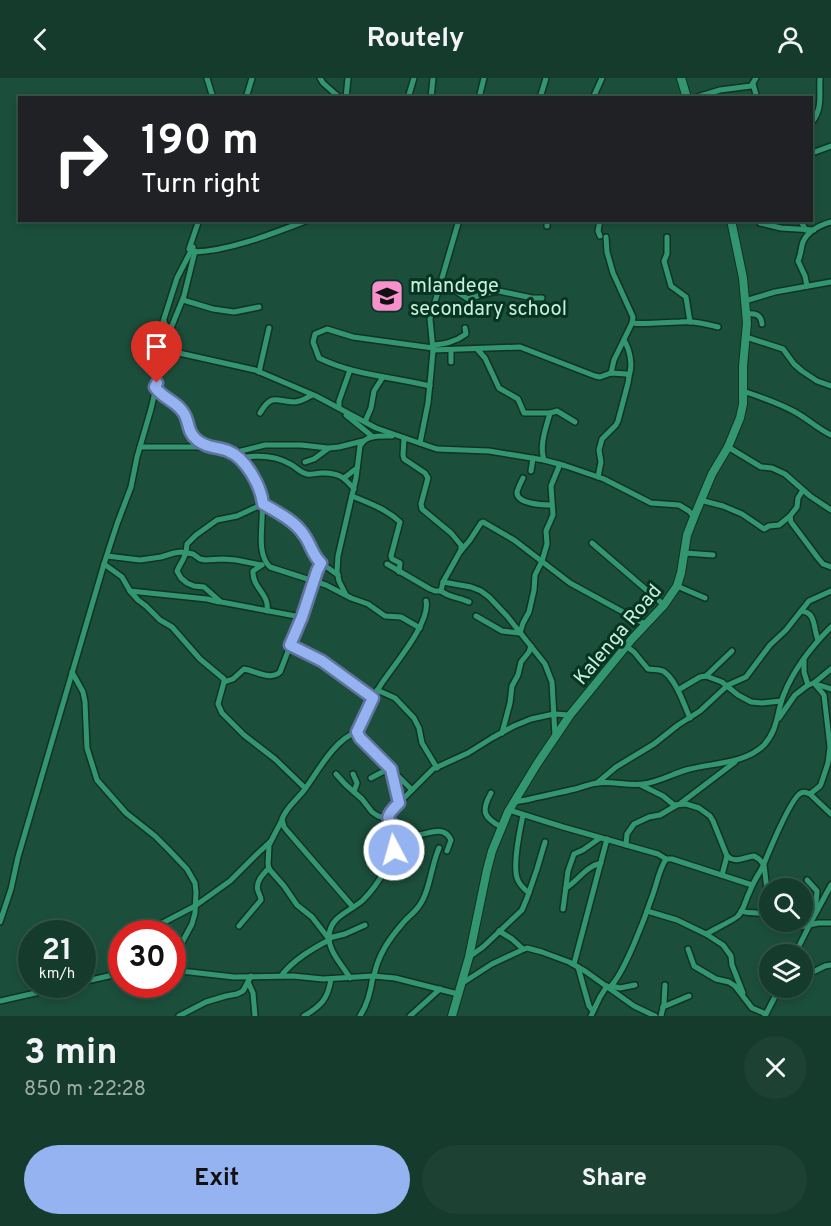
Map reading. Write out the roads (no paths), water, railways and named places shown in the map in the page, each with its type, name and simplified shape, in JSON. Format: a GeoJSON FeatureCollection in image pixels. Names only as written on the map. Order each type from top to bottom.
{"type":"FeatureCollection","features":[{"type":"Feature","properties":{"kind":"main road"},"geometry":{"type":"LineString","coordinates":[[681,78],[686,96]]}},
{"type":"Feature","properties":{"kind":"main road","name":"Kalenga Road"},"geometry":{"type":"LineString","coordinates":[[452,1016],[469,957],[486,870],[495,840],[509,810],[570,716],[677,586],[687,536],[700,500],[728,447],[740,418],[743,404],[747,323],[743,278],[731,222]]}},
{"type":"Feature","properties":{"kind":"street"},"geometry":{"type":"LineString","coordinates":[[207,78],[212,96]]}},
{"type":"Feature","properties":{"kind":"street"},"geometry":{"type":"LineString","coordinates":[[247,96],[252,78]]}},
{"type":"Feature","properties":{"kind":"street"},"geometry":{"type":"LineString","coordinates":[[320,78],[338,96]]}},
{"type":"Feature","properties":{"kind":"street"},"geometry":{"type":"LineString","coordinates":[[346,96],[348,78]]}},
{"type":"Feature","properties":{"kind":"street"},"geometry":{"type":"LineString","coordinates":[[409,96],[414,78]]}},
{"type":"Feature","properties":{"kind":"street"},"geometry":{"type":"LineString","coordinates":[[431,96],[433,78]]}},
{"type":"Feature","properties":{"kind":"street"},"geometry":{"type":"LineString","coordinates":[[480,96],[484,78]]}},
{"type":"Feature","properties":{"kind":"street"},"geometry":{"type":"LineString","coordinates":[[541,96],[546,78]]}},
{"type":"Feature","properties":{"kind":"street"},"geometry":{"type":"LineString","coordinates":[[594,96],[602,78]]}},
{"type":"Feature","properties":{"kind":"street"},"geometry":{"type":"LineString","coordinates":[[700,96],[720,90],[751,86],[756,78]]}},
{"type":"Feature","properties":{"kind":"street"},"geometry":{"type":"LineString","coordinates":[[813,122],[819,108],[820,78]]}},
{"type":"Feature","properties":{"kind":"street"},"geometry":{"type":"LineString","coordinates":[[753,84],[756,96]]}},
{"type":"Feature","properties":{"kind":"street"},"geometry":{"type":"LineString","coordinates":[[813,153],[831,146]]}},
{"type":"Feature","properties":{"kind":"street"},"geometry":{"type":"LineString","coordinates":[[169,333],[183,300],[199,222]]}},
{"type":"Feature","properties":{"kind":"street"},"geometry":{"type":"LineString","coordinates":[[193,249],[206,252],[235,245],[302,222]]}},
{"type":"Feature","properties":{"kind":"street"},"geometry":{"type":"LineString","coordinates":[[420,443],[430,386],[433,348],[430,320],[458,222]]}},
{"type":"Feature","properties":{"kind":"street"},"geometry":{"type":"LineString","coordinates":[[600,222],[598,231],[603,236],[609,260],[633,317],[611,373]]}},
{"type":"Feature","properties":{"kind":"street"},"geometry":{"type":"LineString","coordinates":[[801,222],[806,230]]}},
{"type":"Feature","properties":{"kind":"street"},"geometry":{"type":"LineString","coordinates":[[807,286],[806,276],[798,261],[803,242],[814,230],[831,222]]}},
{"type":"Feature","properties":{"kind":"street"},"geometry":{"type":"LineString","coordinates":[[760,223],[781,228],[814,230]]}},
{"type":"Feature","properties":{"kind":"street"},"geometry":{"type":"LineString","coordinates":[[667,237],[667,254],[664,261],[671,286],[686,297],[690,322]]}},
{"type":"Feature","properties":{"kind":"street"},"geometry":{"type":"LineString","coordinates":[[0,922],[106,556],[131,487],[159,374],[161,327],[177,278],[193,249]]}},
{"type":"Feature","properties":{"kind":"street"},"geometry":{"type":"LineString","coordinates":[[745,302],[775,292],[831,282]]}},
{"type":"Feature","properties":{"kind":"street"},"geometry":{"type":"LineString","coordinates":[[439,287],[454,290],[468,299],[499,291],[542,298]]}},
{"type":"Feature","properties":{"kind":"street"},"geometry":{"type":"LineString","coordinates":[[183,300],[213,309],[234,312],[259,307]]}},
{"type":"Feature","properties":{"kind":"street"},"geometry":{"type":"LineString","coordinates":[[746,314],[759,315],[762,324]]}},
{"type":"Feature","properties":{"kind":"street"},"geometry":{"type":"LineString","coordinates":[[164,321],[174,349],[178,353],[259,372],[312,394],[396,436],[437,449],[489,451],[560,464],[612,482],[651,503],[684,507],[694,517]]}},
{"type":"Feature","properties":{"kind":"street"},"geometry":{"type":"LineString","coordinates":[[632,323],[699,322],[718,327]]}},
{"type":"Feature","properties":{"kind":"street"},"geometry":{"type":"LineString","coordinates":[[259,372],[269,328]]}},
{"type":"Feature","properties":{"kind":"street"},"geometry":{"type":"LineString","coordinates":[[433,348],[457,340],[465,335],[465,328]]}},
{"type":"Feature","properties":{"kind":"street"},"geometry":{"type":"LineString","coordinates":[[430,386],[334,365],[319,358],[313,342],[315,334],[327,329],[353,337],[451,350],[520,347],[595,376],[611,373],[626,373],[629,376]]}},
{"type":"Feature","properties":{"kind":"street"},"geometry":{"type":"LineString","coordinates":[[746,337],[782,349],[802,371],[817,381],[831,386]]}},
{"type":"Feature","properties":{"kind":"street"},"geometry":{"type":"LineString","coordinates":[[598,477],[601,462],[599,448],[602,439],[617,424],[631,368],[624,340]]}},
{"type":"Feature","properties":{"kind":"street"},"geometry":{"type":"LineString","coordinates":[[477,349],[499,388],[518,399],[524,412],[558,411],[575,422]]}},
{"type":"Feature","properties":{"kind":"street"},"geometry":{"type":"LineString","coordinates":[[451,350],[452,362]]}},
{"type":"Feature","properties":{"kind":"street"},"geometry":{"type":"LineString","coordinates":[[350,370],[339,401],[340,409],[373,437]]}},
{"type":"Feature","properties":{"kind":"street"},"geometry":{"type":"LineString","coordinates":[[365,422],[372,408],[374,391],[383,376]]}},
{"type":"Feature","properties":{"kind":"street"},"geometry":{"type":"LineString","coordinates":[[155,387],[159,393],[181,409],[194,437],[199,442],[233,453],[247,467],[259,485],[263,504],[261,540],[264,565]]}},
{"type":"Feature","properties":{"kind":"street"},"geometry":{"type":"LineString","coordinates":[[743,391],[784,406],[805,418],[821,431],[831,435]]}},
{"type":"Feature","properties":{"kind":"street"},"geometry":{"type":"LineString","coordinates":[[260,413],[272,400],[297,402],[312,394]]}},
{"type":"Feature","properties":{"kind":"street"},"geometry":{"type":"LineString","coordinates":[[544,460],[542,451],[550,413]]}},
{"type":"Feature","properties":{"kind":"street"},"geometry":{"type":"LineString","coordinates":[[233,453],[265,445],[328,448],[373,437],[396,436]]}},
{"type":"Feature","properties":{"kind":"street"},"geometry":{"type":"LineString","coordinates":[[404,438],[404,459],[425,473],[428,478],[421,507],[457,539],[461,546],[460,552]]}},
{"type":"Feature","properties":{"kind":"street"},"geometry":{"type":"LineString","coordinates":[[347,596],[339,581],[338,556],[353,493],[360,446],[363,441]]}},
{"type":"Feature","properties":{"kind":"street"},"geometry":{"type":"LineString","coordinates":[[140,447],[212,447]]}},
{"type":"Feature","properties":{"kind":"street"},"geometry":{"type":"LineString","coordinates":[[728,447],[760,467],[772,468],[785,474],[810,496],[831,510]]}},
{"type":"Feature","properties":{"kind":"street"},"geometry":{"type":"LineString","coordinates":[[305,462],[314,459],[328,448]]}},
{"type":"Feature","properties":{"kind":"street"},"geometry":{"type":"LineString","coordinates":[[239,458],[270,457],[289,463],[305,474],[331,473],[344,478],[353,493],[400,522],[391,556],[400,563],[399,572]]}},
{"type":"Feature","properties":{"kind":"street"},"geometry":{"type":"LineString","coordinates":[[531,471],[533,458]]}},
{"type":"Feature","properties":{"kind":"street"},"geometry":{"type":"LineString","coordinates":[[520,633],[530,612],[535,575],[548,544],[545,534],[552,518],[551,486],[560,464]]}},
{"type":"Feature","properties":{"kind":"street"},"geometry":{"type":"LineString","coordinates":[[344,478],[357,468]]}},
{"type":"Feature","properties":{"kind":"street"},"geometry":{"type":"LineString","coordinates":[[523,478],[518,492],[520,499],[540,505],[551,505]]}},
{"type":"Feature","properties":{"kind":"street"},"geometry":{"type":"LineString","coordinates":[[700,500],[741,514],[764,529],[779,525],[790,516],[797,507],[798,498],[803,490]]}},
{"type":"Feature","properties":{"kind":"street"},"geometry":{"type":"LineString","coordinates":[[221,602],[206,588],[187,583],[181,578],[177,569],[187,554],[187,544],[214,522],[237,516],[263,504]]}},
{"type":"Feature","properties":{"kind":"street"},"geometry":{"type":"LineString","coordinates":[[263,504],[303,532],[316,560],[338,574]]}},
{"type":"Feature","properties":{"kind":"street"},"geometry":{"type":"LineString","coordinates":[[790,516],[792,523],[818,558],[831,567]]}},
{"type":"Feature","properties":{"kind":"street"},"geometry":{"type":"LineString","coordinates":[[441,591],[443,582],[460,552],[483,522],[514,540],[570,583],[645,624]]}},
{"type":"Feature","properties":{"kind":"street"},"geometry":{"type":"LineString","coordinates":[[592,543],[664,604]]}},
{"type":"Feature","properties":{"kind":"street"},"geometry":{"type":"LineString","coordinates":[[106,556],[140,560],[174,553],[194,554],[205,560],[230,559],[264,565],[326,585],[368,604],[385,616],[401,617],[420,628]]}},
{"type":"Feature","properties":{"kind":"street"},"geometry":{"type":"LineString","coordinates":[[685,553],[712,555]]}},
{"type":"Feature","properties":{"kind":"street"},"geometry":{"type":"LineString","coordinates":[[224,682],[233,679],[244,669],[271,677],[280,672],[321,563]]}},
{"type":"Feature","properties":{"kind":"street"},"geometry":{"type":"LineString","coordinates":[[104,564],[122,577],[138,600],[155,616],[172,627],[200,659],[224,679],[218,704],[222,713],[305,788]]}},
{"type":"Feature","properties":{"kind":"street"},"geometry":{"type":"LineString","coordinates":[[387,564],[429,589],[441,591],[449,597],[469,602]]}},
{"type":"Feature","properties":{"kind":"street"},"geometry":{"type":"LineString","coordinates":[[264,565],[253,571],[253,578],[264,595],[267,611]]}},
{"type":"Feature","properties":{"kind":"street"},"geometry":{"type":"LineString","coordinates":[[443,582],[481,591],[498,605],[545,664],[552,682],[555,738]]}},
{"type":"Feature","properties":{"kind":"street"},"geometry":{"type":"LineString","coordinates":[[677,586],[705,598]]}},
{"type":"Feature","properties":{"kind":"street"},"geometry":{"type":"LineString","coordinates":[[130,591],[207,599],[302,617]]}},
{"type":"Feature","properties":{"kind":"street"},"geometry":{"type":"LineString","coordinates":[[597,783],[616,767],[654,744],[700,711],[726,686],[743,679],[809,602],[831,591]]}},
{"type":"Feature","properties":{"kind":"street"},"geometry":{"type":"LineString","coordinates":[[329,939],[312,917],[297,905],[285,886],[271,873],[268,853],[271,841],[285,811],[333,751],[347,737],[357,732],[373,698],[420,628],[427,609],[426,601]]}},
{"type":"Feature","properties":{"kind":"street"},"geometry":{"type":"LineString","coordinates":[[801,611],[806,611],[811,615],[818,640]]}},
{"type":"Feature","properties":{"kind":"street"},"geometry":{"type":"LineString","coordinates":[[476,616],[502,631],[520,633]]}},
{"type":"Feature","properties":{"kind":"street"},"geometry":{"type":"LineString","coordinates":[[778,719],[790,682],[818,640],[831,627]]}},
{"type":"Feature","properties":{"kind":"street"},"geometry":{"type":"LineString","coordinates":[[290,645],[322,661],[373,698]]}},
{"type":"Feature","properties":{"kind":"street"},"geometry":{"type":"LineString","coordinates":[[502,733],[512,686],[521,662],[531,646]]}},
{"type":"Feature","properties":{"kind":"street"},"geometry":{"type":"LineString","coordinates":[[626,646],[648,669],[665,673],[678,690],[690,718]]}},
{"type":"Feature","properties":{"kind":"street"},"geometry":{"type":"LineString","coordinates":[[706,676],[732,651]]}},
{"type":"Feature","properties":{"kind":"street"},"geometry":{"type":"LineString","coordinates":[[804,659],[804,677],[821,689],[825,703],[830,747],[830,760],[820,786],[819,802]]}},
{"type":"Feature","properties":{"kind":"street"},"geometry":{"type":"LineString","coordinates":[[514,802],[597,783],[639,784],[658,781],[685,770],[736,760],[752,754],[763,745],[795,695],[831,669]]}},
{"type":"Feature","properties":{"kind":"street"},"geometry":{"type":"LineString","coordinates":[[72,672],[83,692],[87,748],[96,778],[126,813],[155,836],[187,869],[195,884],[195,913],[186,935]]}},
{"type":"Feature","properties":{"kind":"street"},"geometry":{"type":"LineString","coordinates":[[678,690],[706,676],[722,682],[751,702],[782,701]]}},
{"type":"Feature","properties":{"kind":"street"},"geometry":{"type":"LineString","coordinates":[[811,684],[831,689]]}},
{"type":"Feature","properties":{"kind":"street"},"geometry":{"type":"LineString","coordinates":[[378,690],[395,698],[414,718],[420,728],[422,743],[437,768]]}},
{"type":"Feature","properties":{"kind":"street"},"geometry":{"type":"LineString","coordinates":[[388,819],[391,811],[429,772],[531,719],[554,714],[570,716]]}},
{"type":"Feature","properties":{"kind":"street"},"geometry":{"type":"LineString","coordinates":[[357,732],[360,738],[412,790]]}},
{"type":"Feature","properties":{"kind":"street"},"geometry":{"type":"LineString","coordinates":[[626,845],[627,834],[634,824],[660,815],[678,805],[736,760]]}},
{"type":"Feature","properties":{"kind":"street"},"geometry":{"type":"LineString","coordinates":[[372,778],[390,769]]}},
{"type":"Feature","properties":{"kind":"street"},"geometry":{"type":"LineString","coordinates":[[390,769],[399,803]]}},
{"type":"Feature","properties":{"kind":"street"},"geometry":{"type":"LineString","coordinates":[[336,774],[372,812],[388,819],[399,835],[386,869],[363,900],[335,920],[331,926],[330,946],[350,978]]}},
{"type":"Feature","properties":{"kind":"street"},"geometry":{"type":"LineString","coordinates":[[353,774],[357,784],[354,792]]}},
{"type":"Feature","properties":{"kind":"street"},"geometry":{"type":"LineString","coordinates":[[654,792],[658,781]]}},
{"type":"Feature","properties":{"kind":"street"},"geometry":{"type":"LineString","coordinates":[[639,784],[678,805],[692,805],[710,816],[727,856],[722,876]]}},
{"type":"Feature","properties":{"kind":"street"},"geometry":{"type":"LineString","coordinates":[[810,794],[820,786]]}},
{"type":"Feature","properties":{"kind":"street"},"geometry":{"type":"LineString","coordinates":[[491,793],[484,812],[493,823],[501,827]]}},
{"type":"Feature","properties":{"kind":"street"},"geometry":{"type":"LineString","coordinates":[[706,934],[738,917],[793,802],[801,793],[810,794],[831,814]]}},
{"type":"Feature","properties":{"kind":"street"},"geometry":{"type":"LineString","coordinates":[[509,810],[658,854],[666,859],[752,885]]}},
{"type":"Feature","properties":{"kind":"street"},"geometry":{"type":"LineString","coordinates":[[523,815],[516,868],[518,881],[529,893]]}},
{"type":"Feature","properties":{"kind":"street"},"geometry":{"type":"LineString","coordinates":[[282,819],[284,827],[352,907]]}},
{"type":"Feature","properties":{"kind":"street"},"geometry":{"type":"LineString","coordinates":[[397,830],[419,835],[436,831],[445,833],[451,840],[447,851]]}},
{"type":"Feature","properties":{"kind":"street"},"geometry":{"type":"LineString","coordinates":[[592,1014],[576,966],[601,863],[603,839]]}},
{"type":"Feature","properties":{"kind":"street"},"geometry":{"type":"LineString","coordinates":[[563,909],[568,870],[574,854],[603,839]]}},
{"type":"Feature","properties":{"kind":"street"},"geometry":{"type":"LineString","coordinates":[[168,920],[195,906],[230,881],[271,841]]}},
{"type":"Feature","properties":{"kind":"street"},"geometry":{"type":"LineString","coordinates":[[469,957],[483,947],[522,910],[545,842]]}},
{"type":"Feature","properties":{"kind":"street"},"geometry":{"type":"LineString","coordinates":[[360,1016],[366,1008],[384,947],[401,924],[420,905],[439,848]]}},
{"type":"Feature","properties":{"kind":"street"},"geometry":{"type":"LineString","coordinates":[[727,856],[740,860],[754,856],[764,865],[766,878]]}},
{"type":"Feature","properties":{"kind":"street"},"geometry":{"type":"LineString","coordinates":[[592,1014],[600,997],[617,979],[621,971],[648,911],[666,859]]}},
{"type":"Feature","properties":{"kind":"street"},"geometry":{"type":"LineString","coordinates":[[566,888],[589,867],[601,863]]}},
{"type":"Feature","properties":{"kind":"street"},"geometry":{"type":"LineString","coordinates":[[239,926],[261,900],[257,885],[269,868]]}},
{"type":"Feature","properties":{"kind":"street"},"geometry":{"type":"LineString","coordinates":[[813,917],[831,885]]}},
{"type":"Feature","properties":{"kind":"street"},"geometry":{"type":"LineString","coordinates":[[813,887],[817,891],[817,908]]}},
{"type":"Feature","properties":{"kind":"street"},"geometry":{"type":"LineString","coordinates":[[813,906],[817,908]]}},
{"type":"Feature","properties":{"kind":"street"},"geometry":{"type":"LineString","coordinates":[[648,911],[677,920],[723,945],[731,956],[743,997]]}},
{"type":"Feature","properties":{"kind":"street"},"geometry":{"type":"LineString","coordinates":[[741,911],[759,912]]}},
{"type":"Feature","properties":{"kind":"street"},"geometry":{"type":"LineString","coordinates":[[813,925],[831,923]]}},
{"type":"Feature","properties":{"kind":"street"},"geometry":{"type":"LineString","coordinates":[[281,976],[302,956],[329,939],[365,925]]}},
{"type":"Feature","properties":{"kind":"street"},"geometry":{"type":"LineString","coordinates":[[499,931],[523,949]]}},
{"type":"Feature","properties":{"kind":"street"},"geometry":{"type":"LineString","coordinates":[[461,984],[492,964],[527,948],[576,966],[609,986],[634,1006],[655,1016]]}},
{"type":"Feature","properties":{"kind":"street"},"geometry":{"type":"LineString","coordinates":[[688,949],[694,966],[716,979],[729,982],[738,989],[752,1008],[772,1016]]}},
{"type":"Feature","properties":{"kind":"street"},"geometry":{"type":"LineString","coordinates":[[813,972],[831,965]]}},
{"type":"Feature","properties":{"kind":"street"},"geometry":{"type":"LineString","coordinates":[[186,972],[250,979],[281,976],[331,979],[374,976],[395,978],[458,994]]}},
{"type":"Feature","properties":{"kind":"street"},"geometry":{"type":"LineString","coordinates":[[179,1016],[206,1002],[243,991],[250,979]]}},
{"type":"Feature","properties":{"kind":"street"},"geometry":{"type":"LineString","coordinates":[[250,979],[254,993],[255,1016]]}},
{"type":"Feature","properties":{"kind":"street"},"geometry":{"type":"LineString","coordinates":[[304,1016],[322,1003],[330,987],[331,979]]}},
{"type":"Feature","properties":{"kind":"street"},"geometry":{"type":"LineString","coordinates":[[609,986],[620,988],[634,985]]}},
{"type":"Feature","properties":{"kind":"street"},"geometry":{"type":"LineString","coordinates":[[661,1016],[665,985]]}},
{"type":"Feature","properties":{"kind":"street"},"geometry":{"type":"LineString","coordinates":[[410,1016],[440,989]]}},
{"type":"Feature","properties":{"kind":"street"},"geometry":{"type":"LineString","coordinates":[[663,1007],[689,996]]}},
{"type":"Feature","properties":{"kind":"street"},"geometry":{"type":"LineString","coordinates":[[0,1001],[18,997]]}},
{"type":"Feature","properties":{"kind":"street"},"geometry":{"type":"LineString","coordinates":[[766,1013],[774,998]]}},
{"type":"Feature","properties":{"kind":"place","name":"mlandege secondary school"},"geometry":{"type":"Point","coordinates":[387,296]}}]}
